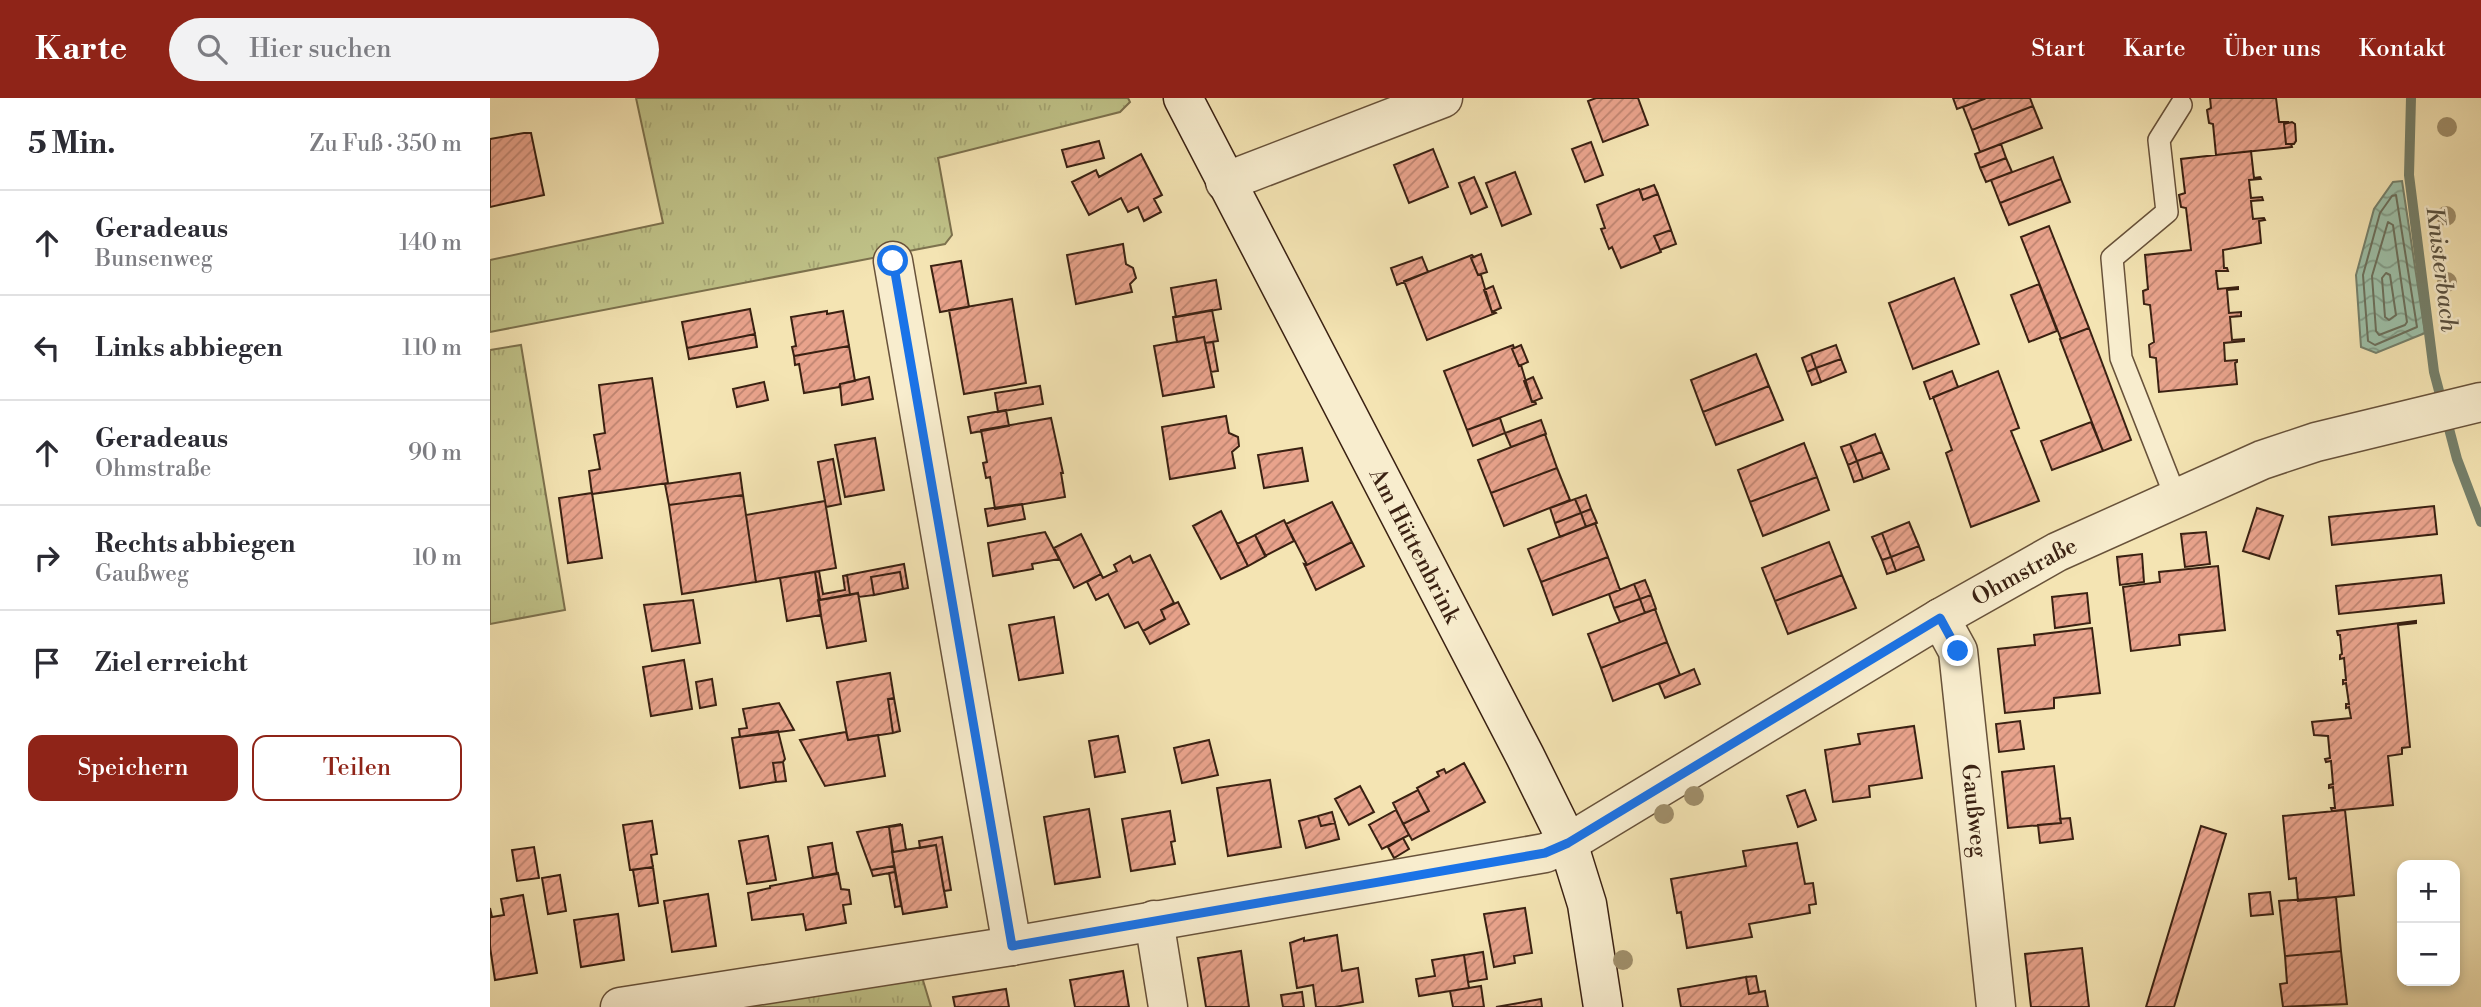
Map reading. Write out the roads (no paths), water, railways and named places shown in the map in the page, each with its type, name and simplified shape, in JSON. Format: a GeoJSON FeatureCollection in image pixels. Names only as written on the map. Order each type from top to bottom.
{"type":"FeatureCollection","features":[{"type":"Feature","properties":{"kind":"street","name":"Am Hüttenbrink"},"geometry":{"type":"LineString","coordinates":[[1183,98],[1568,843],[1587,904],[1604,1007]]}},
{"type":"Feature","properties":{"kind":"street"},"geometry":{"type":"LineString","coordinates":[[1225,182],[1443,98]]}},
{"type":"Feature","properties":{"kind":"street"},"geometry":{"type":"LineString","coordinates":[[893,261],[1012,946]]}},
{"type":"Feature","properties":{"kind":"street","name":"Ohmstraße"},"geometry":{"type":"LineString","coordinates":[[620,1007],[1012,946],[1545,853],[1568,843],[1940,618],[2057,552],[2273,457],[2316,442],[2454,408]]}},
{"type":"Feature","properties":{"kind":"street","name":"Gaußweg"},"geometry":{"type":"LineString","coordinates":[[1940,618],[1958,651],[1996,1007]]}},
{"type":"Feature","properties":{"kind":"street"},"geometry":{"type":"LineString","coordinates":[[1154,920],[1168,1007]]}},
{"type":"Feature","properties":{"kind":"lane"},"geometry":{"type":"LineString","coordinates":[[2176,498],[2121,358],[2112,258],[2167,212],[2159,140],[2181,105]]}},
{"type":"Feature","properties":{"kind":"water"},"geometry":{"type":"Polygon","coordinates":[[[2402,181],[2425,333],[2376,353],[2361,347],[2356,275],[2374,209],[2393,182],[2402,181]]]}},
{"type":"Feature","properties":{"kind":"waterway","name":"Knisterbach"},"geometry":{"type":"LineString","coordinates":[[2411,98],[2409,175],[2434,372],[2457,459],[2481,522]]}}]}
